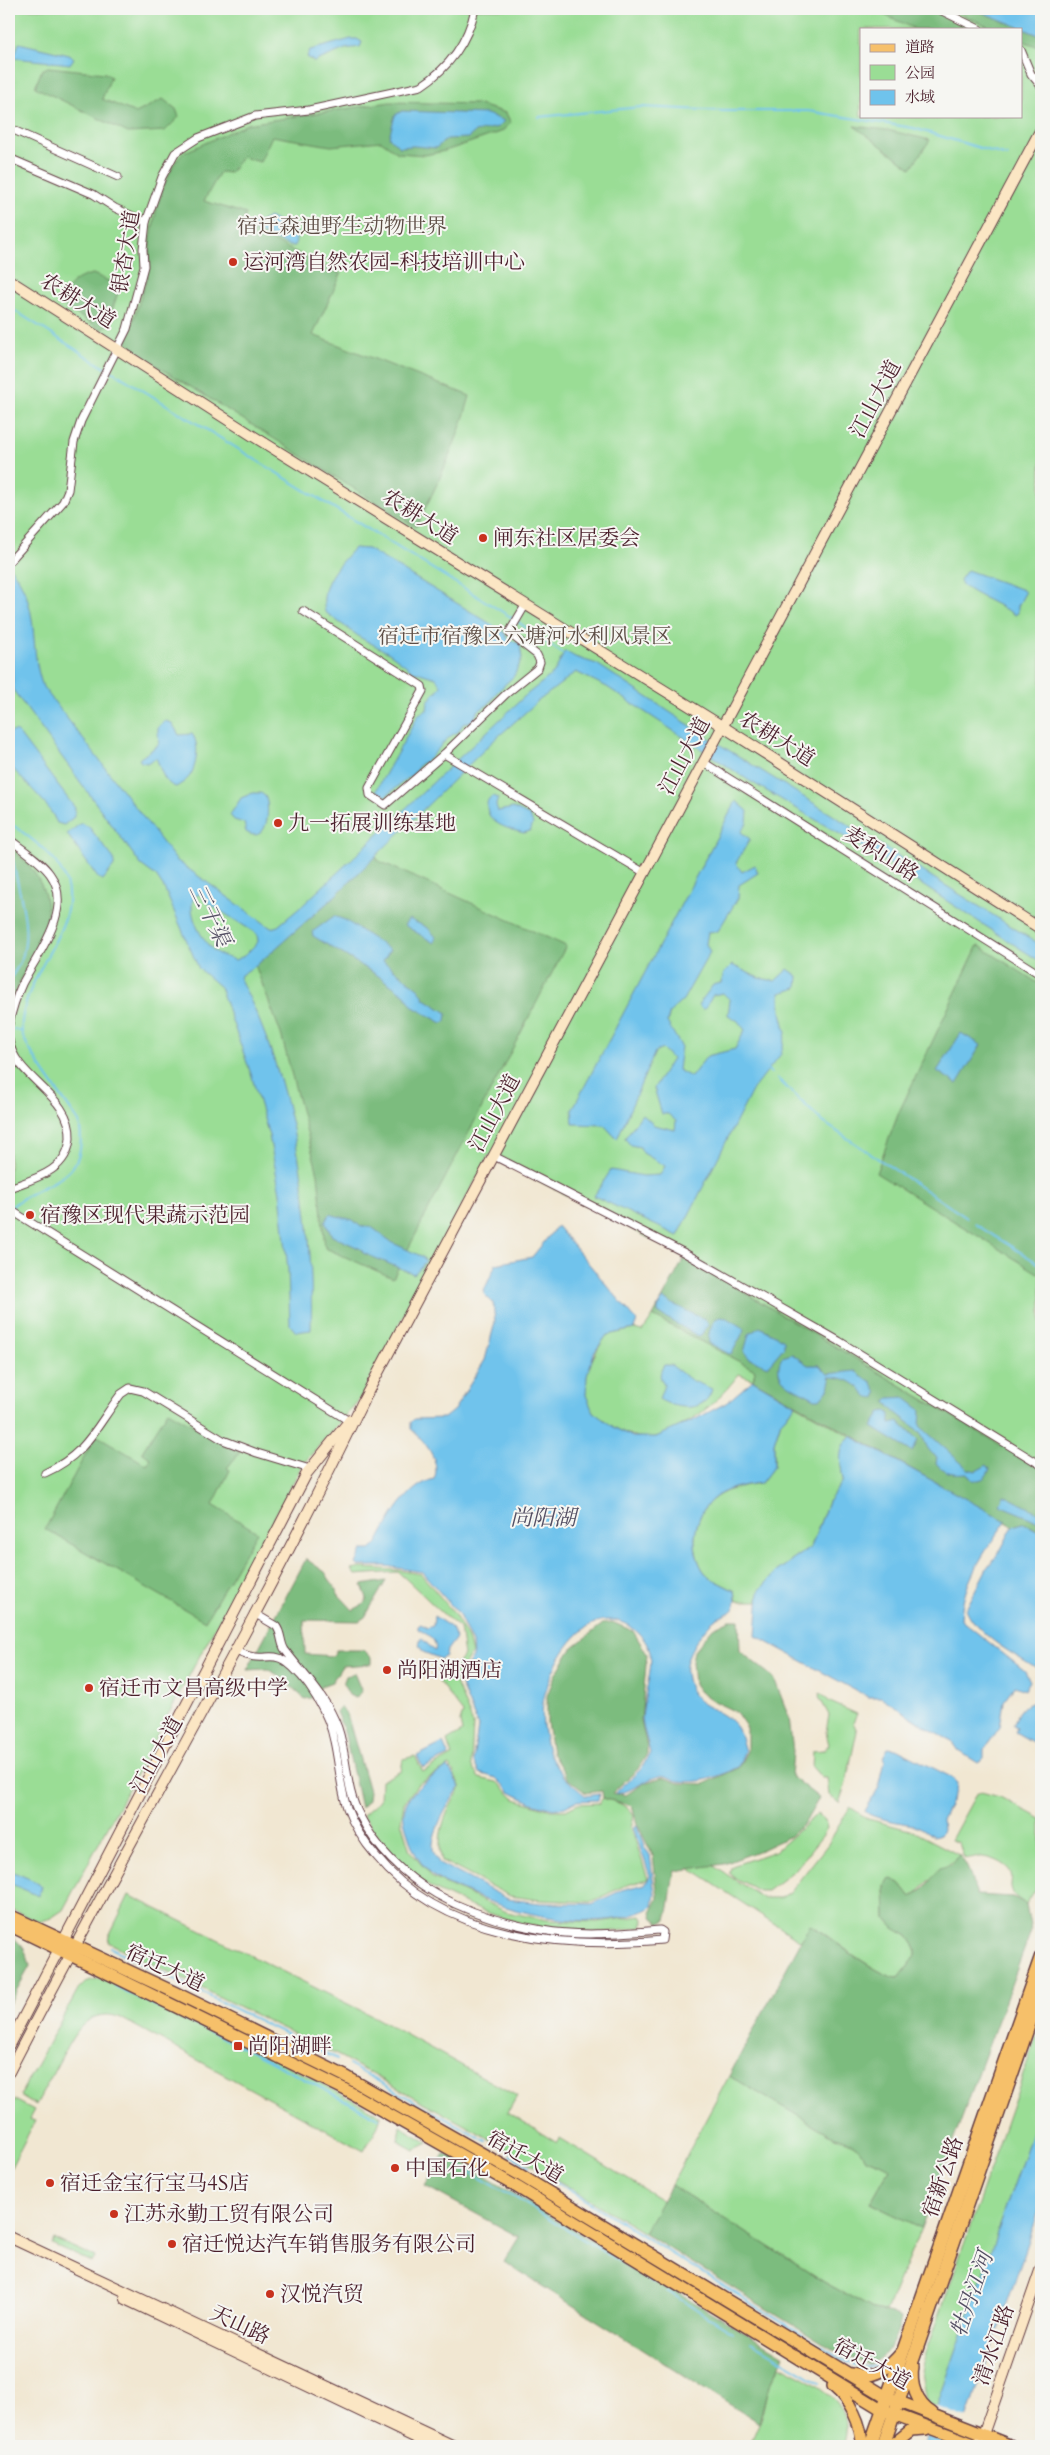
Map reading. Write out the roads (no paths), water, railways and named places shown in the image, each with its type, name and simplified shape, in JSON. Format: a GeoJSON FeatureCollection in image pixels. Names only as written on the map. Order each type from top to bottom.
{"type":"FeatureCollection","features":[{"type":"Feature","properties":{"kind":"highway","name":"宿新公路"},"geometry":{"type":"LineString","coordinates":[[909,2355],[1041,1957]]}},
{"type":"Feature","properties":{"kind":"highway","name":"宿新公路"},"geometry":{"type":"LineString","coordinates":[[888,2412],[1041,1990]]}},
{"type":"Feature","properties":{"kind":"highway"},"geometry":{"type":"LineString","coordinates":[[870,2446],[888,2412]]}},
{"type":"Feature","properties":{"kind":"highway"},"geometry":{"type":"LineString","coordinates":[[883,2446],[888,2412]]}},
{"type":"Feature","properties":{"kind":"main road","name":"江山大道"},"geometry":{"type":"LineString","coordinates":[[9,2072],[72,1950],[235,1651],[328,1475],[363,1401],[1041,129]]}},
{"type":"Feature","properties":{"kind":"main road","name":"农耕大道"},"geometry":{"type":"LineString","coordinates":[[9,280],[253,436],[526,604],[1041,928]]}},
{"type":"Feature","properties":{"kind":"main road","name":"江山大道"},"geometry":{"type":"LineString","coordinates":[[9,2045],[60,1944],[310,1470],[363,1401]]}},
{"type":"Feature","properties":{"kind":"main road","name":"宿迁大道"},"geometry":{"type":"LineString","coordinates":[[9,1916],[385,2111],[517,2187],[888,2412],[932,2430],[978,2442],[1012,2446]]}},
{"type":"Feature","properties":{"kind":"main road","name":"宿迁大道"},"geometry":{"type":"LineString","coordinates":[[9,1925],[60,1944]]}},
{"type":"Feature","properties":{"kind":"main road","name":"宿迁大道"},"geometry":{"type":"LineString","coordinates":[[72,1950],[347,2077],[528,2179],[893,2400],[946,2422],[978,2442]]}},
{"type":"Feature","properties":{"kind":"main road","name":"天山路"},"geometry":{"type":"LineString","coordinates":[[9,2238],[454,2446]]}},
{"type":"Feature","properties":{"kind":"main road","name":"天山路"},"geometry":{"type":"LineString","coordinates":[[9,2245],[433,2446]]}},
{"type":"Feature","properties":{"kind":"main road","name":"清水江路"},"geometry":{"type":"LineString","coordinates":[[978,2442],[1041,2268]]}},
{"type":"Feature","properties":{"kind":"main road"},"geometry":{"type":"LineString","coordinates":[[843,2371],[860,2376],[878,2374],[895,2361],[909,2355],[912,2382],[918,2400],[926,2410],[946,2422]]}},
{"type":"Feature","properties":{"kind":"main road"},"geometry":{"type":"LineString","coordinates":[[800,2360],[842,2394],[858,2424],[862,2446]]}},
{"type":"Feature","properties":{"kind":"main road"},"geometry":{"type":"LineString","coordinates":[[892,2446],[911,2430],[920,2428],[932,2430]]}},
{"type":"Feature","properties":{"kind":"street","name":"银杏大道"},"geometry":{"type":"LineString","coordinates":[[9,562],[63,502],[68,490],[74,442],[81,421],[118,348],[135,304],[144,266],[143,248],[146,222],[162,177],[175,153],[198,138],[255,116],[309,110],[422,86],[436,76],[453,57],[463,41],[475,9]]}},
{"type":"Feature","properties":{"kind":"street"},"geometry":{"type":"LineString","coordinates":[[938,9],[977,28]]}},
{"type":"Feature","properties":{"kind":"street"},"geometry":{"type":"LineString","coordinates":[[1022,52],[1031,74],[1041,86]]}},
{"type":"Feature","properties":{"kind":"street"},"geometry":{"type":"LineString","coordinates":[[9,128],[118,177]]}},
{"type":"Feature","properties":{"kind":"street"},"geometry":{"type":"LineString","coordinates":[[9,158],[93,194],[115,208],[146,222]]}},
{"type":"Feature","properties":{"kind":"street"},"geometry":{"type":"LineString","coordinates":[[303,611],[422,686],[423,691],[369,788],[370,794],[382,803],[388,804],[446,755],[506,694],[538,668],[540,662],[537,655],[510,634],[526,604]]}},
{"type":"Feature","properties":{"kind":"street"},"geometry":{"type":"LineString","coordinates":[[446,755],[645,873]]}},
{"type":"Feature","properties":{"kind":"street","name":"麦积山路"},"geometry":{"type":"LineString","coordinates":[[704,761],[1041,975]]}},
{"type":"Feature","properties":{"kind":"street"},"geometry":{"type":"LineString","coordinates":[[9,839],[50,874],[56,888],[57,912],[52,929],[13,1006],[9,1024]]}},
{"type":"Feature","properties":{"kind":"street"},"geometry":{"type":"LineString","coordinates":[[9,1040],[18,1060],[56,1101],[70,1129],[69,1144],[63,1159],[51,1172],[9,1188]]}},
{"type":"Feature","properties":{"kind":"street"},"geometry":{"type":"LineString","coordinates":[[494,1156],[683,1252],[839,1341],[1041,1465]]}},
{"type":"Feature","properties":{"kind":"street"},"geometry":{"type":"LineString","coordinates":[[12,1211],[349,1421]]}},
{"type":"Feature","properties":{"kind":"street"},"geometry":{"type":"LineString","coordinates":[[45,1473],[56,1468],[84,1447],[118,1398],[130,1388],[143,1391],[233,1444],[310,1470]]}},
{"type":"Feature","properties":{"kind":"street"},"geometry":{"type":"LineString","coordinates":[[235,1651],[256,1658],[273,1656],[281,1658],[306,1683],[322,1710],[331,1731],[342,1789],[354,1823],[366,1844],[384,1866],[418,1894],[466,1919],[542,1939],[588,1944],[662,1940],[663,1932],[660,1930],[596,1934],[542,1930],[520,1925],[460,1907],[424,1888],[404,1873],[388,1856],[359,1816],[352,1795],[341,1738],[331,1713],[305,1672],[283,1648],[276,1626],[254,1613]]}},
{"type":"Feature","properties":{"kind":"water"},"geometry":{"type":"Polygon","coordinates":[[[974,9],[1041,9],[1041,36],[974,9]]]}},
{"type":"Feature","properties":{"kind":"water"},"geometry":{"type":"Polygon","coordinates":[[[357,39],[362,42],[360,47],[345,49],[314,62],[307,57],[310,50],[357,39]]]}},
{"type":"Feature","properties":{"kind":"water"},"geometry":{"type":"Polygon","coordinates":[[[19,43],[69,55],[74,58],[70,64],[14,58],[19,43]]]}},
{"type":"Feature","properties":{"kind":"water"},"geometry":{"type":"Polygon","coordinates":[[[402,111],[487,114],[504,121],[498,127],[475,132],[468,138],[447,139],[436,148],[399,147],[389,137],[395,115],[402,111]]]}},
{"type":"Feature","properties":{"kind":"water"},"geometry":{"type":"Polygon","coordinates":[[[269,217],[297,232],[295,246],[289,246],[246,226],[269,217]]]}},
{"type":"Feature","properties":{"kind":"water"},"geometry":{"type":"Polygon","coordinates":[[[354,548],[368,549],[504,632],[508,639],[520,644],[522,659],[514,676],[497,692],[489,704],[478,711],[473,720],[463,724],[458,732],[386,796],[376,791],[419,714],[427,710],[428,701],[441,686],[436,678],[413,671],[389,653],[361,638],[325,612],[324,602],[327,584],[336,569],[354,548]]]}},
{"type":"Feature","properties":{"kind":"water"},"geometry":{"type":"Polygon","coordinates":[[[9,566],[20,581],[26,596],[33,625],[38,671],[43,687],[176,860],[271,928],[278,926],[303,905],[526,695],[554,673],[565,651],[575,657],[597,664],[706,736],[1041,945],[1041,962],[879,857],[748,780],[607,687],[576,672],[537,702],[492,742],[335,896],[259,963],[241,975],[240,979],[259,1019],[274,1061],[287,1105],[305,1196],[309,1241],[311,1330],[296,1332],[290,1325],[288,1270],[280,1193],[269,1136],[251,1074],[220,987],[199,969],[164,888],[156,876],[141,865],[13,690],[9,566]],[[199,894],[194,897],[192,911],[197,927],[206,943],[217,953],[226,957],[235,960],[244,956],[258,942],[257,934],[205,901],[203,896],[199,894]]]}},
{"type":"Feature","properties":{"kind":"water"},"geometry":{"type":"Polygon","coordinates":[[[967,570],[1023,590],[1025,593],[1018,606],[1018,613],[1015,615],[962,585],[960,580],[967,570]]]}},
{"type":"Feature","properties":{"kind":"water"},"geometry":{"type":"Polygon","coordinates":[[[166,721],[172,723],[179,735],[192,734],[197,749],[192,773],[176,787],[165,779],[156,758],[147,763],[141,762],[139,759],[158,745],[159,726],[166,721]]]}},
{"type":"Feature","properties":{"kind":"water"},"geometry":{"type":"Polygon","coordinates":[[[15,731],[75,808],[74,817],[64,825],[57,823],[42,799],[9,764],[9,733],[15,731]]]}},
{"type":"Feature","properties":{"kind":"water"},"geometry":{"type":"Polygon","coordinates":[[[253,793],[261,793],[266,797],[268,810],[263,830],[259,834],[253,835],[246,832],[244,823],[234,820],[230,815],[241,798],[253,793]]]}},
{"type":"Feature","properties":{"kind":"water"},"geometry":{"type":"Polygon","coordinates":[[[492,796],[498,798],[496,805],[498,811],[513,808],[530,816],[533,824],[530,831],[524,833],[500,825],[495,821],[488,812],[487,806],[488,800],[492,796]]]}},
{"type":"Feature","properties":{"kind":"water"},"geometry":{"type":"Polygon","coordinates":[[[736,801],[748,811],[747,823],[741,832],[750,839],[736,863],[742,872],[755,865],[758,873],[739,885],[738,898],[718,931],[708,932],[706,944],[710,952],[683,1000],[670,1012],[667,1022],[681,1046],[678,1070],[691,1077],[707,1056],[735,1049],[745,1030],[738,1021],[728,1015],[730,1000],[723,993],[713,995],[705,1009],[698,1005],[713,985],[721,983],[724,973],[732,965],[759,978],[775,981],[788,969],[798,976],[797,988],[780,993],[781,1012],[786,1033],[781,1054],[753,1089],[678,1236],[594,1196],[611,1170],[643,1176],[660,1175],[665,1166],[643,1153],[640,1147],[630,1145],[625,1138],[642,1114],[654,1125],[675,1130],[676,1121],[668,1114],[662,1114],[654,1088],[672,1059],[663,1049],[655,1052],[617,1139],[604,1125],[573,1124],[572,1110],[736,801]]]}},
{"type":"Feature","properties":{"kind":"water"},"geometry":{"type":"Polygon","coordinates":[[[81,823],[89,827],[114,859],[114,866],[103,880],[98,878],[67,834],[81,823]]]}},
{"type":"Feature","properties":{"kind":"water"},"geometry":{"type":"Polygon","coordinates":[[[334,916],[345,920],[390,950],[383,961],[419,989],[425,999],[447,1013],[446,1021],[442,1023],[413,1007],[405,995],[377,975],[313,936],[312,932],[334,916]]]}},
{"type":"Feature","properties":{"kind":"water"},"geometry":{"type":"Polygon","coordinates":[[[409,919],[428,928],[436,937],[434,943],[404,925],[409,919]]]}},
{"type":"Feature","properties":{"kind":"water"},"geometry":{"type":"Polygon","coordinates":[[[961,1033],[981,1045],[957,1084],[937,1071],[961,1033]]]}},
{"type":"Feature","properties":{"kind":"water"},"geometry":{"type":"Polygon","coordinates":[[[329,1214],[353,1220],[361,1227],[370,1226],[393,1243],[423,1257],[426,1261],[414,1274],[363,1253],[361,1249],[332,1236],[325,1222],[329,1214]]]}},
{"type":"Feature","properties":{"kind":"water","name":"尚阳湖"},"geometry":{"type":"Polygon","coordinates":[[[557,1226],[637,1321],[634,1329],[607,1335],[594,1353],[587,1376],[586,1395],[593,1412],[615,1428],[633,1437],[656,1437],[726,1403],[753,1380],[796,1405],[781,1421],[774,1443],[774,1466],[761,1483],[736,1487],[716,1496],[702,1512],[695,1536],[696,1554],[703,1570],[713,1579],[735,1591],[736,1599],[733,1609],[711,1623],[697,1639],[687,1660],[686,1673],[693,1695],[699,1701],[729,1719],[738,1728],[745,1751],[738,1767],[702,1781],[686,1782],[660,1776],[626,1791],[614,1794],[641,1769],[650,1753],[642,1720],[651,1659],[647,1644],[632,1628],[613,1620],[598,1622],[584,1629],[571,1641],[561,1656],[546,1689],[542,1716],[547,1748],[552,1760],[560,1771],[586,1796],[600,1794],[598,1800],[576,1801],[565,1807],[553,1809],[532,1803],[510,1792],[496,1778],[479,1773],[473,1761],[478,1726],[459,1680],[473,1657],[472,1643],[458,1613],[422,1572],[386,1566],[358,1566],[356,1564],[362,1550],[370,1550],[376,1545],[393,1515],[407,1497],[424,1483],[434,1479],[436,1466],[434,1459],[426,1445],[411,1429],[411,1422],[414,1419],[444,1418],[454,1410],[485,1360],[495,1322],[493,1303],[483,1293],[496,1264],[532,1257],[557,1226]]]}},
{"type":"Feature","properties":{"kind":"water"},"geometry":{"type":"Polygon","coordinates":[[[663,1299],[707,1321],[709,1325],[700,1336],[696,1335],[658,1313],[658,1307],[663,1299]]]}},
{"type":"Feature","properties":{"kind":"water"},"geometry":{"type":"Polygon","coordinates":[[[727,1318],[745,1329],[732,1353],[729,1354],[709,1343],[711,1327],[715,1319],[727,1318]]]}},
{"type":"Feature","properties":{"kind":"water"},"geometry":{"type":"Polygon","coordinates":[[[760,1327],[784,1340],[784,1347],[768,1366],[749,1358],[744,1352],[749,1334],[760,1327]]]}},
{"type":"Feature","properties":{"kind":"water"},"geometry":{"type":"Polygon","coordinates":[[[792,1354],[808,1365],[819,1365],[828,1374],[855,1371],[872,1383],[877,1393],[875,1398],[868,1397],[851,1382],[841,1378],[829,1377],[831,1380],[829,1388],[820,1399],[815,1399],[787,1383],[779,1373],[782,1357],[792,1354]]]}},
{"type":"Feature","properties":{"kind":"water"},"geometry":{"type":"Polygon","coordinates":[[[664,1365],[671,1365],[691,1380],[712,1389],[709,1397],[697,1406],[690,1407],[666,1403],[659,1399],[664,1385],[660,1375],[664,1365]]]}},
{"type":"Feature","properties":{"kind":"water"},"geometry":{"type":"Polygon","coordinates":[[[904,1397],[921,1410],[920,1426],[968,1469],[976,1471],[987,1465],[990,1469],[987,1475],[978,1480],[972,1480],[967,1473],[950,1472],[939,1467],[936,1463],[937,1457],[930,1451],[922,1435],[893,1410],[886,1401],[889,1398],[904,1397]]]}},
{"type":"Feature","properties":{"kind":"water"},"geometry":{"type":"Polygon","coordinates":[[[887,1411],[890,1414],[890,1424],[899,1422],[918,1440],[912,1452],[872,1427],[881,1412],[887,1411]]]}},
{"type":"Feature","properties":{"kind":"water"},"geometry":{"type":"Polygon","coordinates":[[[851,1436],[1006,1521],[983,1555],[970,1580],[962,1606],[961,1620],[1025,1671],[1030,1681],[1025,1690],[1015,1686],[1004,1701],[1000,1727],[984,1750],[984,1759],[978,1763],[959,1751],[952,1741],[934,1732],[881,1697],[868,1697],[756,1636],[759,1591],[776,1572],[811,1547],[828,1502],[843,1481],[841,1451],[851,1436]]]}},
{"type":"Feature","properties":{"kind":"water"},"geometry":{"type":"Polygon","coordinates":[[[1004,1495],[1041,1514],[1041,1524],[1000,1505],[1004,1495]]]}},
{"type":"Feature","properties":{"kind":"water"},"geometry":{"type":"Polygon","coordinates":[[[1023,1523],[1041,1532],[1040,1671],[988,1637],[979,1628],[966,1609],[988,1566],[998,1555],[1013,1526],[1023,1523]]]}},
{"type":"Feature","properties":{"kind":"water"},"geometry":{"type":"Polygon","coordinates":[[[434,1616],[452,1628],[456,1638],[447,1650],[446,1656],[441,1659],[423,1652],[419,1645],[421,1638],[435,1651],[433,1640],[418,1629],[418,1626],[421,1624],[427,1628],[433,1626],[434,1616]]]}},
{"type":"Feature","properties":{"kind":"water"},"geometry":{"type":"Polygon","coordinates":[[[1035,1702],[1041,1704],[1041,1747],[1015,1732],[1017,1728],[1013,1726],[1023,1707],[1035,1702]]]}},
{"type":"Feature","properties":{"kind":"water"},"geometry":{"type":"Polygon","coordinates":[[[443,1743],[449,1756],[423,1768],[417,1756],[443,1743]]]}},
{"type":"Feature","properties":{"kind":"water"},"geometry":{"type":"Polygon","coordinates":[[[888,1748],[896,1749],[951,1777],[957,1783],[956,1791],[942,1820],[943,1830],[940,1835],[934,1837],[917,1826],[874,1816],[865,1811],[879,1787],[885,1761],[883,1757],[888,1748]]]}},
{"type":"Feature","properties":{"kind":"water"},"geometry":{"type":"Polygon","coordinates":[[[448,1767],[460,1787],[438,1824],[435,1833],[433,1850],[439,1863],[508,1899],[540,1903],[592,1904],[622,1890],[645,1884],[650,1876],[633,1828],[637,1826],[645,1848],[650,1855],[655,1894],[653,1906],[632,1915],[608,1920],[582,1921],[556,1918],[503,1906],[445,1883],[432,1875],[415,1853],[405,1824],[404,1813],[406,1804],[414,1792],[424,1782],[448,1767]]]}},
{"type":"Feature","properties":{"kind":"water"},"geometry":{"type":"Polygon","coordinates":[[[9,1870],[39,1883],[41,1886],[39,1896],[9,1883],[9,1870]]]}},
{"type":"Feature","properties":{"kind":"water"},"geometry":{"type":"Polygon","coordinates":[[[1041,2107],[1041,2205],[958,2446],[923,2446],[1041,2107]]]}},
{"type":"Feature","properties":{"kind":"waterway"},"geometry":{"type":"LineString","coordinates":[[538,117],[641,107],[725,111],[808,111],[913,128],[1007,156]]}},
{"type":"Feature","properties":{"kind":"waterway"},"geometry":{"type":"LineString","coordinates":[[9,307],[105,368]]}},
{"type":"Feature","properties":{"kind":"waterway"},"geometry":{"type":"LineString","coordinates":[[110,370],[514,619]]}},
{"type":"Feature","properties":{"kind":"waterway"},"geometry":{"type":"LineString","coordinates":[[518,622],[563,654]]}},
{"type":"Feature","properties":{"kind":"waterway"},"geometry":{"type":"LineString","coordinates":[[9,822],[36,842],[47,853],[64,877],[68,892],[68,908],[62,926],[24,1007],[22,1032],[30,1051],[79,1122],[81,1143],[78,1158],[71,1169],[10,1208]]}},
{"type":"Feature","properties":{"kind":"waterway"},"geometry":{"type":"LineString","coordinates":[[9,855],[13,861],[26,931],[22,958],[9,982]]}},
{"type":"Feature","properties":{"kind":"waterway"},"geometry":{"type":"LineString","coordinates":[[14,1029],[22,1032]]}},
{"type":"Feature","properties":{"kind":"waterway"},"geometry":{"type":"LineString","coordinates":[[768,1070],[771,1073]]}},
{"type":"Feature","properties":{"kind":"waterway"},"geometry":{"type":"LineString","coordinates":[[778,1079],[823,1122],[967,1218]]}},
{"type":"Feature","properties":{"kind":"waterway"},"geometry":{"type":"LineString","coordinates":[[975,1224],[1041,1265]]}},
{"type":"Feature","properties":{"kind":"waterway"},"geometry":{"type":"LineString","coordinates":[[111,1948],[337,2059]]}},
{"type":"Feature","properties":{"kind":"waterway"},"geometry":{"type":"LineString","coordinates":[[115,1986],[258,2055],[379,2118]]}},
{"type":"Feature","properties":{"kind":"waterway"},"geometry":{"type":"LineString","coordinates":[[349,2065],[486,2141]]}},
{"type":"Feature","properties":{"kind":"waterway"},"geometry":{"type":"LineString","coordinates":[[511,2155],[529,2166]]}},
{"type":"Feature","properties":{"kind":"waterway"},"geometry":{"type":"LineString","coordinates":[[457,2165],[511,2195],[654,2283]]}},
{"type":"Feature","properties":{"kind":"waterway"},"geometry":{"type":"LineString","coordinates":[[550,2178],[841,2359],[863,2366],[874,2366],[885,2361]]}},
{"type":"Feature","properties":{"kind":"waterway"},"geometry":{"type":"LineString","coordinates":[[667,2291],[733,2332]]}},
{"type":"Feature","properties":{"kind":"waterway"},"geometry":{"type":"LineString","coordinates":[[751,2342],[820,2383]]}},
{"type":"Feature","properties":{"kind":"waterway"},"geometry":{"type":"LineString","coordinates":[[892,2355],[895,2350]]}},
{"type":"Feature","properties":{"kind":"place","name":"运河湾自然农园-科技培训中心"},"geometry":{"type":"Point","coordinates":[233,262]}},
{"type":"Feature","properties":{"kind":"place","name":"闸东社区居委会"},"geometry":{"type":"Point","coordinates":[483,538]}},
{"type":"Feature","properties":{"kind":"place","name":"九一拓展训练基地"},"geometry":{"type":"Point","coordinates":[278,823]}},
{"type":"Feature","properties":{"kind":"place","name":"宿豫区现代果蔬示范园"},"geometry":{"type":"Point","coordinates":[30,1215]}},
{"type":"Feature","properties":{"kind":"place","name":"尚阳湖酒店"},"geometry":{"type":"Point","coordinates":[387,1670]}},
{"type":"Feature","properties":{"kind":"place","name":"宿迁市文昌高级中学"},"geometry":{"type":"Point","coordinates":[89,1688]}},
{"type":"Feature","properties":{"kind":"place","name":"尚阳湖畔"},"geometry":{"type":"Point","coordinates":[238,2046]}},
{"type":"Feature","properties":{"kind":"place","name":"中国石化"},"geometry":{"type":"Point","coordinates":[395,2168]}},
{"type":"Feature","properties":{"kind":"place","name":"宿迁金宝行宝马4S店"},"geometry":{"type":"Point","coordinates":[50,2183]}},
{"type":"Feature","properties":{"kind":"place","name":"江苏永勤工贸有限公司"},"geometry":{"type":"Point","coordinates":[114,2214]}},
{"type":"Feature","properties":{"kind":"place","name":"宿迁悦达汽车销售服务有限公司"},"geometry":{"type":"Point","coordinates":[172,2244]}},
{"type":"Feature","properties":{"kind":"place","name":"汉悦汽贸"},"geometry":{"type":"Point","coordinates":[270,2294]}},
{"type":"Feature","properties":{"kind":"park label","name":"宿迁森迪野生动物世界"},"geometry":{"type":"Point","coordinates":[342,226]}},
{"type":"Feature","properties":{"kind":"park label","name":"宿迁市宿豫区六塘河水利风景区"},"geometry":{"type":"Point","coordinates":[525,636]}},
{"type":"Feature","properties":{"kind":"water label","name":"三干渠"},"geometry":{"type":"Point","coordinates":[210,915]}},
{"type":"Feature","properties":{"kind":"water label","name":"牡丹江河"},"geometry":{"type":"Point","coordinates":[972,2294]}}]}
